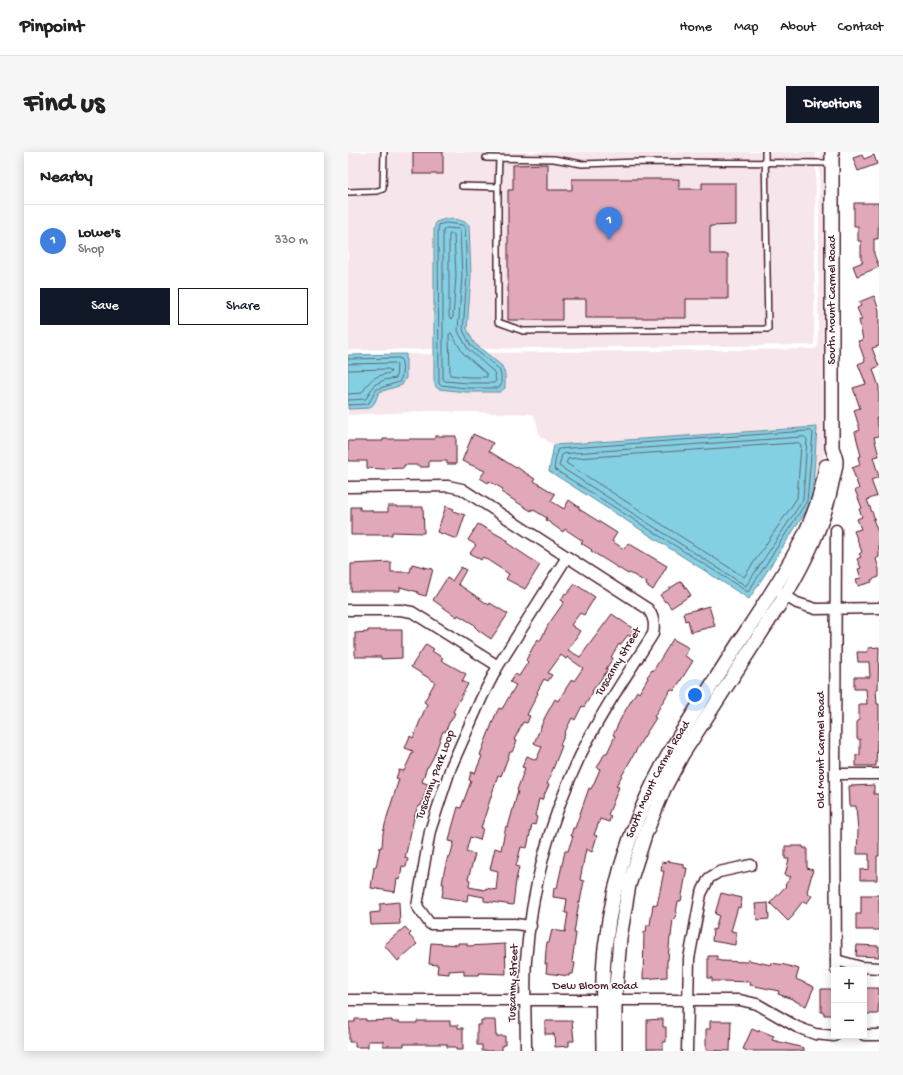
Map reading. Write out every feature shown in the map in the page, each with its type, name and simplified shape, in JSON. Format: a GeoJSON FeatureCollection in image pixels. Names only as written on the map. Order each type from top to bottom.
{"type":"FeatureCollection","features":[{"type":"Feature","properties":{"kind":"street","name":"South Mount Carmel Road"},"geometry":{"type":"LineString","coordinates":[[602,1051],[609,1000],[617,967],[624,911],[636,860],[654,811],[682,755],[785,596],[812,547],[830,494],[836,462],[832,447],[832,158]]}},
{"type":"Feature","properties":{"kind":"street","name":"South Mount Carmel Road"},"geometry":{"type":"LineString","coordinates":[[615,1051],[605,949],[614,891],[623,857],[647,795],[661,767],[792,558],[811,519],[821,490],[827,461],[832,447]]}},
{"type":"Feature","properties":{"kind":"street","name":"Tuscanny Street"},"geometry":{"type":"LineString","coordinates":[[348,487],[455,487],[467,492],[648,609],[652,614],[654,627],[653,634],[594,729],[565,792],[544,856],[526,960],[526,1051]]}},
{"type":"Feature","properties":{"kind":"street","name":"Old Mount Carmel Road"},"geometry":{"type":"LineString","coordinates":[[836,530],[834,774],[836,965]]}},
{"type":"Feature","properties":{"kind":"street","name":"Tuscanny Park Loop"},"geometry":{"type":"LineString","coordinates":[[531,926],[515,924],[430,924],[417,906],[430,831],[451,767],[482,697],[498,666],[567,557]]}},
{"type":"Feature","properties":{"kind":"street"},"geometry":{"type":"LineString","coordinates":[[774,588],[797,603],[809,607],[835,609],[879,608]]}},
{"type":"Feature","properties":{"kind":"street"},"geometry":{"type":"LineString","coordinates":[[348,610],[400,610],[412,612],[498,666]]}},
{"type":"Feature","properties":{"kind":"street"},"geometry":{"type":"LineString","coordinates":[[834,774],[879,774]]}},
{"type":"Feature","properties":{"kind":"street"},"geometry":{"type":"LineString","coordinates":[[687,1051],[689,959],[701,894],[709,878],[719,872],[751,865]]}},
{"type":"Feature","properties":{"kind":"street"},"geometry":{"type":"LineString","coordinates":[[836,965],[879,968]]}},
{"type":"Feature","properties":{"kind":"street","name":"Dew Bloom Road"},"geometry":{"type":"LineString","coordinates":[[348,1000],[740,1000],[757,1004],[797,1027],[815,1034],[831,1036]]}},
{"type":"Feature","properties":{"kind":"street"},"geometry":{"type":"LineString","coordinates":[[867,1036],[879,1035]]}},
{"type":"Feature","properties":{"kind":"lane"},"geometry":{"type":"LineString","coordinates":[[348,192],[377,191],[384,189],[384,152]]}},
{"type":"Feature","properties":{"kind":"lane"},"geometry":{"type":"LineString","coordinates":[[511,152],[511,159]]}},
{"type":"Feature","properties":{"kind":"lane"},"geometry":{"type":"LineString","coordinates":[[499,159],[498,322],[523,331],[768,328],[765,152]]}},
{"type":"Feature","properties":{"kind":"lane"},"geometry":{"type":"LineString","coordinates":[[486,158],[554,159],[582,164],[639,162],[765,163],[832,158]]}},
{"type":"Feature","properties":{"kind":"lane"},"geometry":{"type":"LineString","coordinates":[[462,186],[498,187]]}},
{"type":"Feature","properties":{"kind":"shaded area"},"geometry":{"type":"Polygon","coordinates":[[[348,152],[816,152],[814,345],[348,350],[348,152]]]}},
{"type":"Feature","properties":{"kind":"shaded area"},"geometry":{"type":"Polygon","coordinates":[[[820,152],[827,152],[827,447],[822,459],[820,475],[812,502],[817,427],[554,445],[540,436],[533,414],[432,411],[348,415],[348,409],[370,408],[375,402],[379,392],[395,387],[406,378],[406,354],[434,354],[434,381],[439,389],[466,392],[500,392],[505,388],[505,374],[502,366],[486,353],[816,349],[818,345],[820,152]]]}},
{"type":"Feature","properties":{"kind":"water"},"geometry":{"type":"Polygon","coordinates":[[[445,219],[461,220],[469,225],[471,276],[467,329],[474,343],[502,366],[505,374],[505,388],[500,392],[466,392],[439,389],[436,387],[434,381],[434,230],[436,222],[445,219]]]}},
{"type":"Feature","properties":{"kind":"water"},"geometry":{"type":"Polygon","coordinates":[[[406,354],[406,378],[402,385],[379,392],[375,402],[370,408],[348,409],[348,355],[406,354]]]}},
{"type":"Feature","properties":{"kind":"water"},"geometry":{"type":"Polygon","coordinates":[[[817,427],[812,502],[749,599],[549,471],[554,445],[817,427]]]}},
{"type":"Feature","properties":{"kind":"building"},"geometry":{"type":"Polygon","coordinates":[[[413,152],[443,152],[443,174],[413,174],[413,152]]]}},
{"type":"Feature","properties":{"kind":"building"},"geometry":{"type":"Polygon","coordinates":[[[862,155],[864,159],[874,155],[877,164],[858,171],[853,158],[862,155]]]}},
{"type":"Feature","properties":{"kind":"building"},"geometry":{"type":"Polygon","coordinates":[[[547,164],[547,190],[572,190],[572,179],[679,179],[679,189],[702,189],[702,183],[736,183],[736,225],[710,226],[710,254],[728,254],[728,299],[686,299],[686,318],[586,318],[586,299],[562,299],[562,320],[508,320],[508,190],[513,190],[513,165],[547,164]]]}},
{"type":"Feature","properties":{"kind":"building"},"geometry":{"type":"Polygon","coordinates":[[[854,203],[879,203],[878,239],[874,239],[874,254],[879,267],[857,276],[853,266],[863,262],[861,259],[861,241],[858,241],[858,226],[854,226],[854,203]]]}},
{"type":"Feature","properties":{"kind":"building"},"geometry":{"type":"Polygon","coordinates":[[[874,296],[879,310],[879,346],[872,348],[879,366],[873,369],[879,387],[879,417],[876,418],[879,436],[874,437],[879,456],[873,457],[879,477],[871,480],[877,496],[867,500],[875,519],[873,519],[879,535],[879,557],[876,559],[879,569],[879,577],[871,580],[872,582],[858,586],[856,579],[861,578],[858,569],[861,568],[857,559],[861,557],[859,554],[862,552],[854,531],[861,529],[857,519],[862,517],[859,509],[862,508],[855,490],[859,489],[852,468],[860,465],[858,457],[861,456],[855,432],[860,430],[854,410],[860,408],[853,388],[866,384],[858,364],[865,361],[858,341],[863,340],[859,320],[862,320],[857,308],[861,306],[859,302],[874,296]]]}},
{"type":"Feature","properties":{"kind":"building"},"geometry":{"type":"Polygon","coordinates":[[[473,434],[493,443],[489,451],[516,468],[517,467],[535,479],[534,481],[555,494],[551,501],[564,509],[569,500],[579,507],[579,509],[617,533],[612,541],[624,549],[628,543],[667,566],[653,590],[646,585],[647,583],[630,573],[628,574],[591,551],[592,550],[581,543],[583,541],[565,529],[563,532],[546,520],[547,518],[532,509],[531,511],[501,492],[503,489],[480,478],[485,471],[462,461],[473,434]]]}},
{"type":"Feature","properties":{"kind":"building"},"geometry":{"type":"Polygon","coordinates":[[[435,436],[456,436],[456,464],[447,464],[447,461],[429,461],[429,467],[420,467],[420,465],[404,465],[404,468],[383,469],[367,468],[367,461],[348,461],[348,441],[435,439],[435,436]]]}},
{"type":"Feature","properties":{"kind":"building"},"geometry":{"type":"Polygon","coordinates":[[[388,506],[423,507],[424,533],[392,532],[392,535],[351,535],[351,507],[360,507],[360,510],[372,510],[372,512],[388,512],[388,506]]]}},
{"type":"Feature","properties":{"kind":"building"},"geometry":{"type":"Polygon","coordinates":[[[446,506],[454,509],[453,511],[465,515],[457,539],[437,532],[446,506]]]}},
{"type":"Feature","properties":{"kind":"building"},"geometry":{"type":"Polygon","coordinates":[[[478,524],[509,541],[507,543],[540,565],[525,589],[506,579],[509,574],[483,557],[481,560],[470,553],[476,545],[468,540],[478,524]]]}},
{"type":"Feature","properties":{"kind":"building"},"geometry":{"type":"Polygon","coordinates":[[[391,562],[391,572],[410,572],[412,564],[433,569],[426,596],[400,587],[400,591],[351,591],[351,564],[391,562]]]}},
{"type":"Feature","properties":{"kind":"building"},"geometry":{"type":"Polygon","coordinates":[[[461,567],[466,570],[458,584],[489,605],[490,603],[508,614],[491,639],[478,630],[474,626],[475,625],[458,615],[457,617],[433,600],[447,578],[452,581],[461,567]]]}},
{"type":"Feature","properties":{"kind":"building"},"geometry":{"type":"Polygon","coordinates":[[[681,581],[691,595],[671,608],[660,595],[681,581]]]}},
{"type":"Feature","properties":{"kind":"building"},"geometry":{"type":"Polygon","coordinates":[[[575,584],[595,597],[584,615],[580,613],[571,625],[580,631],[568,650],[580,657],[612,614],[635,630],[630,637],[628,635],[620,645],[619,644],[611,657],[613,658],[606,669],[608,670],[592,691],[593,692],[584,707],[582,706],[575,720],[572,718],[564,734],[560,745],[562,746],[547,784],[549,785],[542,800],[539,799],[535,816],[537,817],[535,825],[532,824],[527,848],[521,847],[516,866],[519,867],[513,905],[484,901],[484,897],[468,894],[467,901],[442,897],[444,872],[448,856],[450,857],[454,842],[449,841],[452,828],[458,807],[461,808],[471,781],[469,780],[471,772],[475,773],[482,756],[480,755],[499,708],[502,709],[516,685],[510,682],[515,674],[519,676],[528,662],[526,660],[533,647],[538,639],[540,641],[548,625],[564,602],[561,600],[565,593],[567,594],[575,584]],[[561,655],[548,673],[552,675],[548,681],[544,679],[527,715],[530,716],[527,723],[523,722],[514,740],[517,741],[512,752],[510,752],[501,776],[498,775],[481,828],[483,828],[480,840],[470,837],[466,852],[475,854],[468,879],[470,880],[469,887],[485,890],[486,888],[496,890],[498,871],[490,869],[495,848],[501,850],[506,826],[508,827],[518,791],[517,790],[525,768],[522,767],[527,756],[536,760],[542,747],[534,743],[545,717],[555,699],[558,701],[572,679],[574,681],[583,668],[567,657],[566,659],[561,655]]]}},
{"type":"Feature","properties":{"kind":"building"},"geometry":{"type":"Polygon","coordinates":[[[709,606],[715,626],[691,632],[688,620],[685,621],[683,613],[709,606]]]}},
{"type":"Feature","properties":{"kind":"building"},"geometry":{"type":"Polygon","coordinates":[[[368,630],[402,630],[402,658],[381,659],[381,657],[355,657],[355,633],[368,632],[368,630]]]}},
{"type":"Feature","properties":{"kind":"building"},"geometry":{"type":"Polygon","coordinates":[[[673,639],[689,648],[685,656],[693,661],[674,691],[671,689],[662,703],[654,717],[656,718],[616,786],[619,787],[608,815],[611,816],[609,822],[600,819],[594,835],[597,836],[592,852],[586,849],[580,880],[584,881],[574,933],[576,933],[572,962],[575,963],[573,974],[569,974],[569,976],[546,973],[547,964],[545,964],[547,942],[549,942],[552,930],[565,932],[568,913],[565,913],[567,899],[553,897],[554,888],[557,888],[565,851],[568,851],[573,836],[571,836],[573,828],[575,828],[589,788],[591,789],[600,769],[597,768],[605,753],[607,753],[615,736],[613,735],[622,716],[637,691],[639,693],[648,678],[647,677],[652,670],[653,671],[673,639]]]}},
{"type":"Feature","properties":{"kind":"building"},"geometry":{"type":"Polygon","coordinates":[[[426,644],[434,649],[432,651],[443,658],[441,660],[466,674],[462,681],[468,684],[453,712],[455,713],[451,721],[445,732],[443,731],[434,756],[427,767],[422,782],[428,784],[421,806],[418,806],[414,818],[405,858],[408,859],[406,867],[402,866],[400,880],[397,879],[395,892],[371,888],[374,867],[376,867],[380,847],[382,847],[383,833],[387,817],[399,779],[396,778],[399,770],[404,771],[413,751],[405,748],[410,736],[413,738],[427,704],[424,702],[435,682],[411,667],[426,644]]]}},
{"type":"Feature","properties":{"kind":"building"},"geometry":{"type":"Polygon","coordinates":[[[879,647],[878,689],[876,689],[877,704],[879,704],[879,740],[877,740],[876,766],[856,766],[856,755],[860,755],[860,739],[857,739],[859,704],[867,704],[866,689],[854,689],[854,677],[870,677],[869,662],[858,662],[857,652],[868,652],[868,648],[879,647]]]}},
{"type":"Feature","properties":{"kind":"building"},"geometry":{"type":"Polygon","coordinates":[[[874,785],[874,794],[879,794],[879,856],[877,856],[877,880],[860,880],[860,870],[869,869],[869,854],[857,854],[858,831],[856,806],[850,806],[849,786],[874,785]]]}},
{"type":"Feature","properties":{"kind":"building"},"geometry":{"type":"Polygon","coordinates":[[[785,846],[803,846],[803,848],[807,848],[807,868],[813,870],[807,892],[812,896],[807,903],[803,901],[788,921],[770,903],[786,886],[785,885],[791,877],[785,875],[789,859],[785,859],[785,846]]]}},
{"type":"Feature","properties":{"kind":"building"},"geometry":{"type":"Polygon","coordinates":[[[667,861],[684,864],[684,868],[687,868],[681,901],[678,901],[675,919],[673,919],[667,960],[667,977],[643,979],[644,932],[646,932],[647,925],[650,925],[653,904],[657,905],[664,871],[661,871],[662,862],[666,863],[667,861]]]}},
{"type":"Feature","properties":{"kind":"building"},"geometry":{"type":"Polygon","coordinates":[[[721,893],[742,898],[740,908],[738,907],[731,931],[736,932],[735,945],[712,941],[713,929],[715,930],[719,915],[715,914],[721,893]]]}},
{"type":"Feature","properties":{"kind":"building"},"geometry":{"type":"Polygon","coordinates":[[[861,895],[879,895],[879,930],[856,930],[856,914],[861,914],[861,895]]]}},
{"type":"Feature","properties":{"kind":"building"},"geometry":{"type":"Polygon","coordinates":[[[399,902],[400,924],[371,925],[370,913],[380,912],[380,904],[399,902]]]}},
{"type":"Feature","properties":{"kind":"building"},"geometry":{"type":"Polygon","coordinates":[[[768,903],[769,919],[757,920],[755,904],[768,903]]]}},
{"type":"Feature","properties":{"kind":"building"},"geometry":{"type":"Polygon","coordinates":[[[405,927],[411,933],[409,935],[417,944],[398,961],[384,945],[405,927]]]}},
{"type":"Feature","properties":{"kind":"building"},"geometry":{"type":"Polygon","coordinates":[[[431,943],[458,945],[458,943],[467,943],[467,946],[505,944],[506,974],[479,973],[479,975],[464,975],[464,970],[449,971],[449,974],[437,973],[438,965],[429,964],[431,943]]]}},
{"type":"Feature","properties":{"kind":"building"},"geometry":{"type":"Polygon","coordinates":[[[857,945],[879,946],[879,957],[856,956],[857,945]]]}},
{"type":"Feature","properties":{"kind":"building"},"geometry":{"type":"Polygon","coordinates":[[[708,956],[717,956],[717,960],[721,961],[747,962],[748,960],[771,965],[771,963],[785,965],[799,969],[796,979],[814,987],[806,1006],[778,994],[779,991],[750,985],[751,982],[712,981],[712,978],[708,978],[708,956]]]}},
{"type":"Feature","properties":{"kind":"building"},"geometry":{"type":"Polygon","coordinates":[[[867,988],[879,988],[878,1014],[867,1014],[867,988]]]}},
{"type":"Feature","properties":{"kind":"building"},"geometry":{"type":"Polygon","coordinates":[[[821,989],[831,989],[831,1015],[824,1015],[824,1012],[821,1012],[821,989]]]}},
{"type":"Feature","properties":{"kind":"building"},"geometry":{"type":"Polygon","coordinates":[[[355,1019],[366,1019],[366,1021],[392,1020],[392,1022],[400,1023],[417,1023],[417,1021],[450,1021],[450,1025],[458,1025],[458,1028],[463,1028],[463,1050],[456,1050],[456,1047],[447,1047],[447,1044],[404,1044],[404,1046],[383,1046],[383,1041],[368,1041],[368,1047],[355,1047],[355,1042],[349,1042],[349,1022],[355,1022],[355,1019]]]}},
{"type":"Feature","properties":{"kind":"building"},"geometry":{"type":"Polygon","coordinates":[[[663,1019],[663,1027],[666,1027],[666,1042],[663,1042],[663,1049],[647,1049],[647,1020],[663,1019]]]}},
{"type":"Feature","properties":{"kind":"building"},"geometry":{"type":"Polygon","coordinates":[[[481,1020],[495,1020],[496,1036],[505,1036],[505,1045],[502,1045],[502,1051],[482,1051],[482,1045],[477,1045],[477,1025],[481,1025],[481,1020]]]}},
{"type":"Feature","properties":{"kind":"building"},"geometry":{"type":"Polygon","coordinates":[[[545,1021],[572,1021],[574,1041],[569,1041],[569,1046],[555,1047],[554,1034],[545,1034],[545,1021]]]}},
{"type":"Feature","properties":{"kind":"building"},"geometry":{"type":"Polygon","coordinates":[[[710,1021],[731,1021],[730,1051],[706,1050],[706,1029],[710,1029],[710,1021]]]}},
{"type":"Feature","properties":{"kind":"building"},"geometry":{"type":"Polygon","coordinates":[[[752,1029],[774,1036],[772,1040],[804,1048],[804,1051],[747,1051],[743,1049],[752,1029]]]}},
{"type":"Feature","properties":{"kind":"place","name":"Lowe's"},"geometry":{"type":"Point","coordinates":[609,240]}}]}
